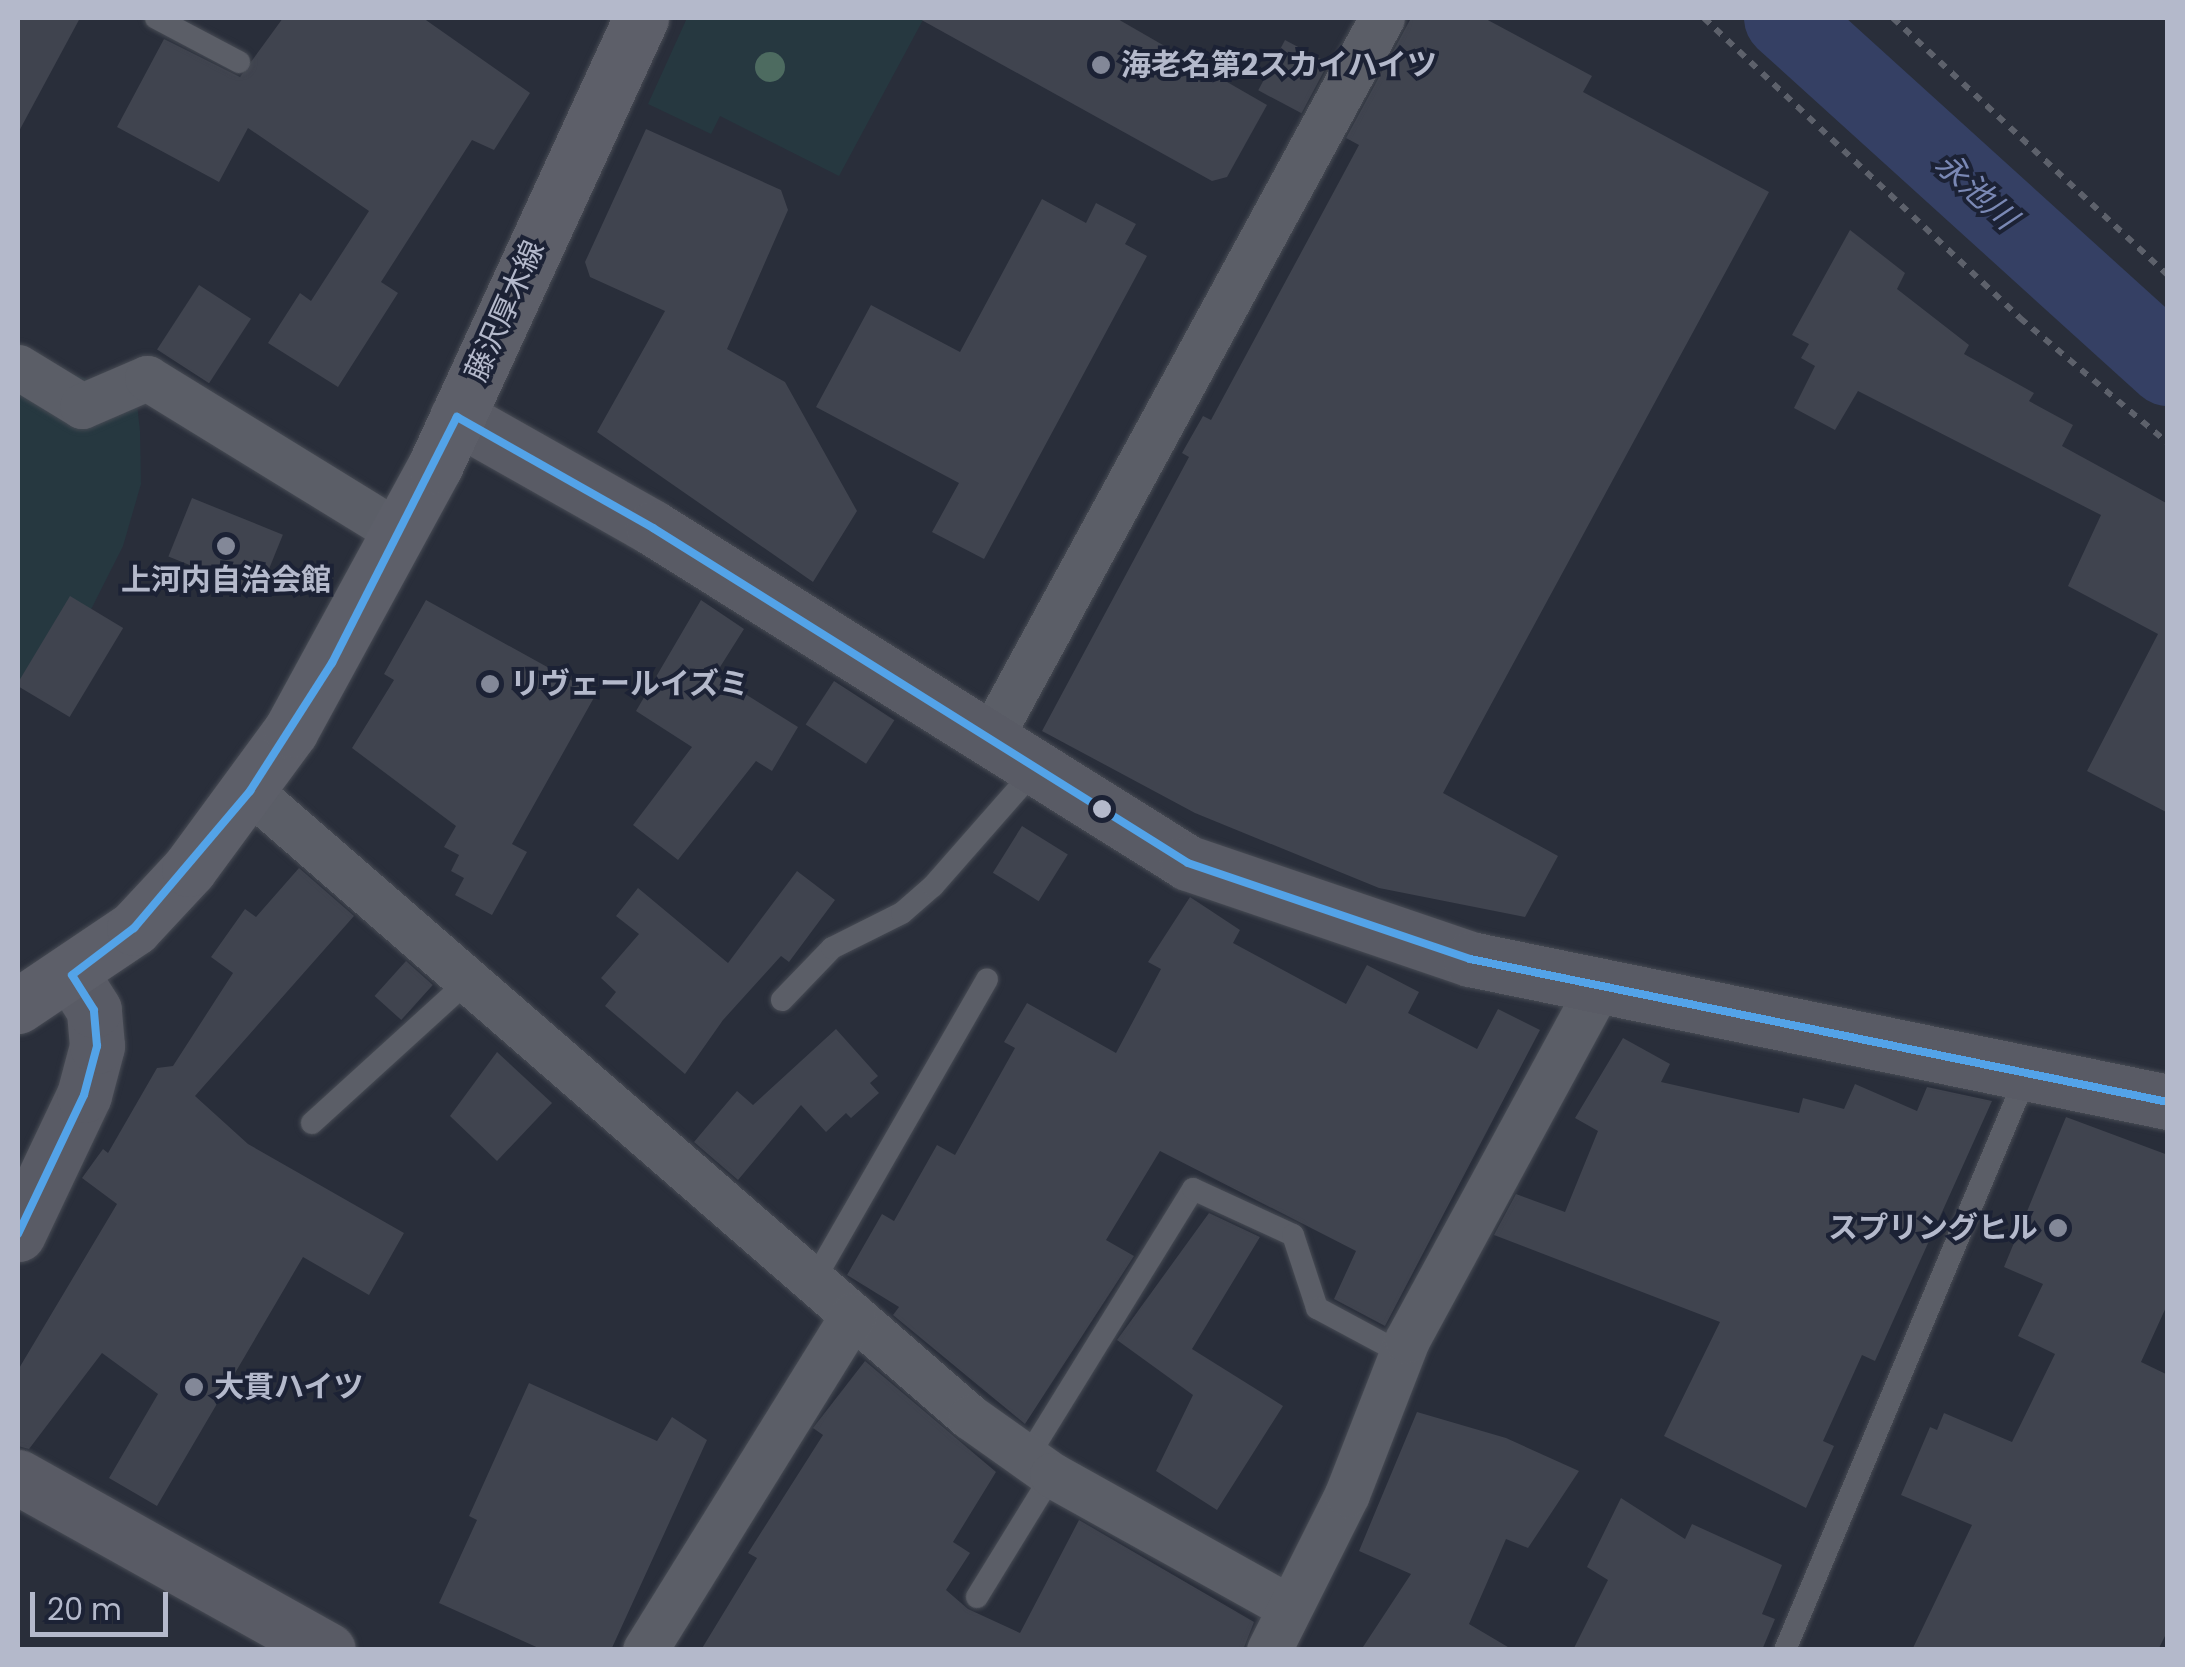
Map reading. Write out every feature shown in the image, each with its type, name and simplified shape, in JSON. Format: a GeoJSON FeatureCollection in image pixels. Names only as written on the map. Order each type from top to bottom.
{"type":"FeatureCollection","features":[{"type":"Feature","properties":{"kind":"main road","name":"藤沢厚木線"},"geometry":{"type":"LineString","coordinates":[[36,988],[134,928],[250,791],[401,534],[641,18]]}},
{"type":"Feature","properties":{"kind":"street"},"geometry":{"type":"LineString","coordinates":[[988,742],[1382,18]]}},
{"type":"Feature","properties":{"kind":"street"},"geometry":{"type":"LineString","coordinates":[[18,366],[82,406],[146,378],[401,534]]}},
{"type":"Feature","properties":{"kind":"street"},"geometry":{"type":"LineString","coordinates":[[458,417],[653,528],[1034,772],[1188,863],[1305,908],[1598,988],[2168,1102]]}},
{"type":"Feature","properties":{"kind":"street"},"geometry":{"type":"LineString","coordinates":[[250,791],[812,1282],[1040,1466],[1289,1607]]}},
{"type":"Feature","properties":{"kind":"street"},"geometry":{"type":"LineString","coordinates":[[18,1234],[84,1095],[97,1046],[94,1010],[36,988]]}},
{"type":"Feature","properties":{"kind":"street"},"geometry":{"type":"LineString","coordinates":[[1269,1650],[1347,1494],[1401,1353],[1598,988]]}},
{"type":"Feature","properties":{"kind":"street"},"geometry":{"type":"LineString","coordinates":[[644,1650],[853,1315]]}},
{"type":"Feature","properties":{"kind":"street"},"geometry":{"type":"LineString","coordinates":[[18,1477],[328,1650]]}},
{"type":"Feature","properties":{"kind":"lane"},"geometry":{"type":"LineString","coordinates":[[156,18],[240,62]]}},
{"type":"Feature","properties":{"kind":"lane"},"geometry":{"type":"LineString","coordinates":[[782,1000],[832,948],[902,914],[933,886],[1034,772]]}},
{"type":"Feature","properties":{"kind":"lane"},"geometry":{"type":"LineString","coordinates":[[312,1123],[469,980]]}},
{"type":"Feature","properties":{"kind":"lane"},"geometry":{"type":"LineString","coordinates":[[812,1282],[987,980]]}},
{"type":"Feature","properties":{"kind":"lane"},"geometry":{"type":"LineString","coordinates":[[1785,1650],[2026,1074]]}},
{"type":"Feature","properties":{"kind":"lane"},"geometry":{"type":"LineString","coordinates":[[977,1597],[1040,1466],[1193,1189],[1293,1235],[1317,1308],[1401,1353]]}},
{"type":"Feature","properties":{"kind":"path"},"geometry":{"type":"LineString","coordinates":[[1704,18],[2020,318],[2168,443]]}},
{"type":"Feature","properties":{"kind":"path"},"geometry":{"type":"LineString","coordinates":[[1893,18],[2168,275]]}},
{"type":"Feature","properties":{"kind":"shaded area"},"geometry":{"type":"Polygon","coordinates":[[[687,18],[924,18],[839,176],[720,116],[711,134],[648,104],[687,18]]]}},
{"type":"Feature","properties":{"kind":"shaded area"},"geometry":{"type":"Polygon","coordinates":[[[18,355],[136,396],[140,431],[141,484],[123,546],[66,659],[28,685],[18,683],[18,355]]]}},
{"type":"Feature","properties":{"kind":"building"},"geometry":{"type":"Polygon","coordinates":[[[18,18],[80,18],[18,133],[18,18]]]}},
{"type":"Feature","properties":{"kind":"building"},"geometry":{"type":"Polygon","coordinates":[[[283,18],[423,18],[530,93],[494,150],[472,140],[381,282],[398,293],[338,387],[268,343],[300,293],[311,301],[369,211],[248,128],[219,182],[117,127],[164,39],[240,77],[283,18]]]}},
{"type":"Feature","properties":{"kind":"building","name":"海老名第2スカイハイツ"},"geometry":{"type":"Polygon","coordinates":[[[918,18],[1116,18],[1267,105],[1227,177],[1212,181],[918,18]]]}},
{"type":"Feature","properties":{"kind":"building"},"geometry":{"type":"Polygon","coordinates":[[[1411,18],[1484,18],[1592,76],[1583,92],[1769,192],[1443,793],[1558,856],[1525,917],[1379,888],[1195,813],[1042,731],[1189,457],[1182,453],[1203,416],[1211,420],[1359,145],[1346,138],[1411,18]]]}},
{"type":"Feature","properties":{"kind":"building"},"geometry":{"type":"Polygon","coordinates":[[[1285,40],[1328,63],[1302,113],[1258,90],[1285,40]]]}},
{"type":"Feature","properties":{"kind":"building"},"geometry":{"type":"Polygon","coordinates":[[[646,129],[781,190],[788,210],[727,349],[785,382],[857,511],[813,582],[597,432],[665,311],[590,277],[585,262],[646,129]]]}},
{"type":"Feature","properties":{"kind":"building"},"geometry":{"type":"Polygon","coordinates":[[[1042,199],[1086,223],[1096,203],[1136,224],[1125,244],[1147,256],[984,559],[932,532],[959,483],[816,407],[871,305],[960,352],[1042,199]]]}},
{"type":"Feature","properties":{"kind":"building"},"geometry":{"type":"Polygon","coordinates":[[[1850,230],[1905,273],[1897,289],[1969,345],[1964,354],[2034,393],[2029,401],[2073,425],[2062,446],[2168,504],[2168,813],[2087,771],[2158,634],[2068,586],[2101,515],[1858,391],[1835,430],[1794,408],[1815,366],[1801,358],[1809,344],[1792,335],[1850,230]]]}},
{"type":"Feature","properties":{"kind":"building"},"geometry":{"type":"Polygon","coordinates":[[[199,285],[251,319],[209,383],[157,350],[199,285]]]}},
{"type":"Feature","properties":{"kind":"building","name":"上河内自治会館"},"geometry":{"type":"Polygon","coordinates":[[[192,498],[283,535],[259,593],[168,556],[192,498]]]}},
{"type":"Feature","properties":{"kind":"building"},"geometry":{"type":"Polygon","coordinates":[[[70,596],[123,628],[70,717],[18,683],[70,596]]]}},
{"type":"Feature","properties":{"kind":"building"},"geometry":{"type":"Polygon","coordinates":[[[426,600],[596,694],[512,844],[527,852],[492,915],[455,895],[464,878],[451,871],[459,855],[444,847],[456,826],[352,748],[394,680],[384,674],[426,600]]]}},
{"type":"Feature","properties":{"kind":"building"},"geometry":{"type":"Polygon","coordinates":[[[701,600],[744,629],[715,675],[798,727],[772,771],[756,761],[678,860],[633,825],[692,747],[636,711],[701,600]]]}},
{"type":"Feature","properties":{"kind":"building"},"geometry":{"type":"Polygon","coordinates":[[[834,681],[894,720],[866,764],[806,725],[834,681]]]}},
{"type":"Feature","properties":{"kind":"building"},"geometry":{"type":"Polygon","coordinates":[[[1022,826],[1068,855],[1039,901],[993,873],[1022,826]]]}},
{"type":"Feature","properties":{"kind":"building"},"geometry":{"type":"Polygon","coordinates":[[[299,868],[354,916],[195,1096],[248,1144],[404,1233],[369,1295],[303,1257],[157,1506],[109,1478],[158,1394],[102,1353],[29,1449],[18,1446],[18,1370],[117,1204],[82,1178],[103,1149],[108,1153],[157,1068],[173,1066],[233,973],[211,957],[245,909],[256,917],[299,868]]]}},
{"type":"Feature","properties":{"kind":"building"},"geometry":{"type":"Polygon","coordinates":[[[797,871],[835,900],[789,962],[781,956],[723,1020],[685,1074],[605,1006],[616,992],[601,978],[639,934],[616,916],[638,888],[728,963],[797,871]]]}},
{"type":"Feature","properties":{"kind":"building"},"geometry":{"type":"Polygon","coordinates":[[[1190,897],[1240,930],[1233,943],[1346,1004],[1367,965],[1419,992],[1408,1013],[1477,1049],[1498,1009],[1540,1030],[1385,1326],[1334,1299],[1356,1251],[1160,1151],[1106,1240],[1134,1256],[1025,1424],[893,1315],[899,1307],[847,1275],[882,1214],[894,1221],[937,1145],[955,1155],[1015,1048],[1004,1042],[1027,1003],[1116,1053],[1161,969],[1148,962],[1190,897]]]}},
{"type":"Feature","properties":{"kind":"building"},"geometry":{"type":"Polygon","coordinates":[[[406,961],[433,985],[401,1020],[375,996],[406,961]]]}},
{"type":"Feature","properties":{"kind":"building"},"geometry":{"type":"Polygon","coordinates":[[[836,1029],[878,1076],[870,1083],[879,1093],[851,1118],[846,1113],[826,1132],[801,1105],[738,1180],[694,1142],[737,1091],[753,1105],[836,1029]]]}},
{"type":"Feature","properties":{"kind":"building"},"geometry":{"type":"Polygon","coordinates":[[[1623,1038],[1670,1064],[1661,1082],[1799,1113],[1803,1098],[1844,1109],[1855,1084],[1917,1111],[1927,1087],[1992,1101],[1875,1361],[1862,1355],[1823,1441],[1834,1446],[1806,1508],[1664,1436],[1720,1322],[1494,1235],[1516,1194],[1565,1212],[1598,1131],[1575,1118],[1623,1038]]]}},
{"type":"Feature","properties":{"kind":"building"},"geometry":{"type":"Polygon","coordinates":[[[497,1052],[552,1103],[497,1161],[450,1116],[497,1052]]]}},
{"type":"Feature","properties":{"kind":"building"},"geometry":{"type":"Polygon","coordinates":[[[2066,1117],[2168,1155],[2168,1303],[2141,1362],[2168,1375],[2168,1630],[2158,1650],[1912,1650],[1972,1525],[1901,1495],[1930,1427],[1937,1430],[1944,1413],[2012,1442],[2055,1354],[2018,1336],[2043,1284],[2004,1267],[2066,1117]]]}},
{"type":"Feature","properties":{"kind":"building"},"geometry":{"type":"Polygon","coordinates":[[[1209,1213],[1260,1237],[1192,1349],[1283,1406],[1217,1510],[1156,1471],[1193,1395],[1117,1340],[1209,1213]]]}},
{"type":"Feature","properties":{"kind":"building"},"geometry":{"type":"Polygon","coordinates":[[[865,1361],[996,1472],[953,1542],[970,1553],[946,1590],[968,1609],[1020,1633],[1079,1520],[1254,1622],[1243,1650],[701,1650],[757,1558],[748,1553],[823,1435],[813,1428],[865,1361]]]}},
{"type":"Feature","properties":{"kind":"building"},"geometry":{"type":"Polygon","coordinates":[[[529,1383],[657,1441],[672,1417],[707,1440],[611,1650],[543,1650],[439,1603],[477,1520],[469,1516],[529,1383]]]}},
{"type":"Feature","properties":{"kind":"building"},"geometry":{"type":"Polygon","coordinates":[[[1417,1412],[1506,1438],[1579,1471],[1528,1548],[1506,1539],[1469,1624],[1513,1650],[1361,1650],[1411,1574],[1359,1551],[1417,1412]]]}},
{"type":"Feature","properties":{"kind":"building"},"geometry":{"type":"Polygon","coordinates":[[[1621,1498],[1685,1539],[1692,1524],[1782,1565],[1762,1614],[1775,1619],[1762,1650],[1573,1650],[1608,1580],[1587,1567],[1621,1498]]]}},
{"type":"Feature","properties":{"kind":"waterway","name":"永池川"},"geometry":{"type":"LineString","coordinates":[[1785,18],[2168,365]]}},
{"type":"Feature","properties":{"kind":"transit line"},"geometry":{"type":"LineString","coordinates":[[457,417],[653,528],[1188,863],[1470,959],[2168,1102]]}},
{"type":"Feature","properties":{"kind":"transit line"},"geometry":{"type":"LineString","coordinates":[[72,975],[134,928],[250,791],[332,663],[457,417]]}},
{"type":"Feature","properties":{"kind":"transit line"},"geometry":{"type":"LineString","coordinates":[[18,1234],[84,1095],[97,1046],[94,1010],[72,975]]}},
{"type":"Feature","properties":{"kind":"place","name":"海老名第2スカイハイツ"},"geometry":{"type":"Point","coordinates":[1101,65]}},
{"type":"Feature","properties":{"kind":"place","name":"上河内自治会館"},"geometry":{"type":"Point","coordinates":[226,546]}},
{"type":"Feature","properties":{"kind":"place","name":"リヴェールイズミ"},"geometry":{"type":"Point","coordinates":[490,684]}},
{"type":"Feature","properties":{"kind":"place","name":"スプリングヒル"},"geometry":{"type":"Point","coordinates":[2058,1228]}},
{"type":"Feature","properties":{"kind":"place","name":"大貫ハイツ"},"geometry":{"type":"Point","coordinates":[194,1387]}}]}
